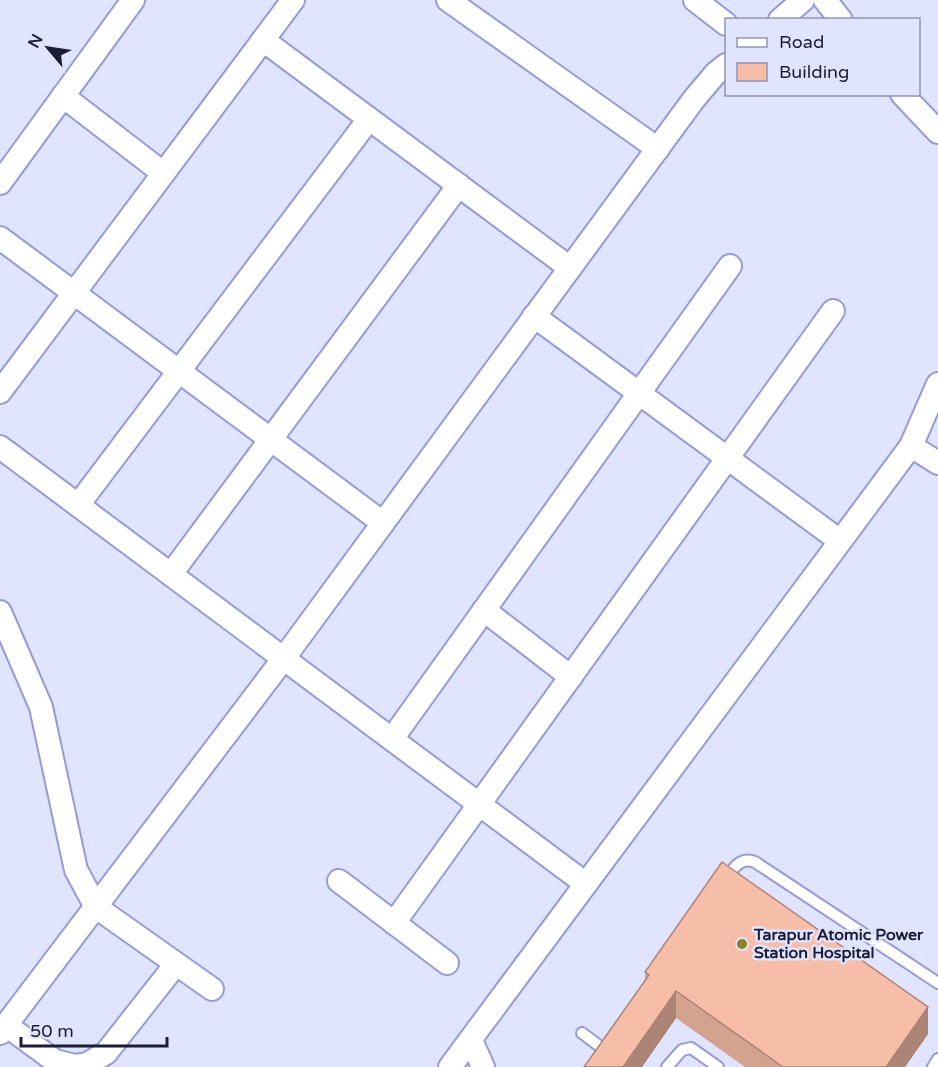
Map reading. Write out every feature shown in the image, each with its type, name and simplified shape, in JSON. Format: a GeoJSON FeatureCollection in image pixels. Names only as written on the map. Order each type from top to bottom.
{"type":"FeatureCollection","features":[{"type":"Feature","properties":{"kind":"street"},"geometry":{"type":"LineString","coordinates":[[0,183],[133,0]]}},
{"type":"Feature","properties":{"kind":"street"},"geometry":{"type":"LineString","coordinates":[[0,392],[294,0]]}},
{"type":"Feature","properties":{"kind":"street"},"geometry":{"type":"LineString","coordinates":[[448,0],[658,149]]}},
{"type":"Feature","properties":{"kind":"street"},"geometry":{"type":"LineString","coordinates":[[695,0],[725,23]]}},
{"type":"Feature","properties":{"kind":"street"},"geometry":{"type":"LineString","coordinates":[[782,18],[803,0]]}},
{"type":"Feature","properties":{"kind":"street"},"geometry":{"type":"LineString","coordinates":[[825,0],[839,18]]}},
{"type":"Feature","properties":{"kind":"street"},"geometry":{"type":"LineString","coordinates":[[263,40],[570,268]]}},
{"type":"Feature","properties":{"kind":"street"},"geometry":{"type":"LineString","coordinates":[[176,964],[105,1053],[87,1064],[75,1066],[53,1064],[3,1029],[284,658],[694,99],[725,66]]}},
{"type":"Feature","properties":{"kind":"street"},"geometry":{"type":"LineString","coordinates":[[63,96],[163,173]]}},
{"type":"Feature","properties":{"kind":"street"},"geometry":{"type":"LineString","coordinates":[[904,96],[938,132]]}},
{"type":"Feature","properties":{"kind":"street"},"geometry":{"type":"LineString","coordinates":[[78,505],[369,119]]}},
{"type":"Feature","properties":{"kind":"street"},"geometry":{"type":"LineString","coordinates":[[171,574],[459,185]]}},
{"type":"Feature","properties":{"kind":"street"},"geometry":{"type":"LineString","coordinates":[[0,238],[383,523]]}},
{"type":"Feature","properties":{"kind":"street"},"geometry":{"type":"LineString","coordinates":[[392,739],[730,266]]}},
{"type":"Feature","properties":{"kind":"street"},"geometry":{"type":"LineString","coordinates":[[394,924],[833,311]]}},
{"type":"Feature","properties":{"kind":"street"},"geometry":{"type":"LineString","coordinates":[[534,316],[840,541]]}},
{"type":"Feature","properties":{"kind":"street"},"geometry":{"type":"LineString","coordinates":[[450,1067],[911,446],[938,384]]}},
{"type":"Feature","properties":{"kind":"street"},"geometry":{"type":"LineString","coordinates":[[911,446],[938,463]]}},
{"type":"Feature","properties":{"kind":"street"},"geometry":{"type":"LineString","coordinates":[[0,447],[586,884]]}},
{"type":"Feature","properties":{"kind":"street"},"geometry":{"type":"LineString","coordinates":[[484,610],[571,677]]}},
{"type":"Feature","properties":{"kind":"street"},"geometry":{"type":"LineString","coordinates":[[0,612],[40,707],[76,870],[96,907],[212,989]]}},
{"type":"Feature","properties":{"kind":"street"},"geometry":{"type":"LineString","coordinates":[[339,881],[447,963]]}},
{"type":"Feature","properties":{"kind":"street"},"geometry":{"type":"LineString","coordinates":[[471,1040],[483,1067]]}},
{"type":"Feature","properties":{"kind":"lane"},"geometry":{"type":"LineString","coordinates":[[722,885],[735,866],[749,860],[755,862],[938,983]]}},
{"type":"Feature","properties":{"kind":"lane"},"geometry":{"type":"LineString","coordinates":[[582,1033],[603,1055],[612,1041]]}},
{"type":"Feature","properties":{"kind":"lane"},"geometry":{"type":"LineString","coordinates":[[667,1067],[681,1050],[691,1048],[718,1067]]}},
{"type":"Feature","properties":{"kind":"lane"},"geometry":{"type":"LineString","coordinates":[[933,1067],[938,1059]]}},
{"type":"Feature","properties":{"kind":"building","name":"Tarapur Atomic Power Station Hospital"},"geometry":{"type":"Polygon","coordinates":[[[722,862],[928,1007],[886,1067],[783,1067],[676,991],[623,1067],[584,1067],[649,975],[645,972],[722,862]]]}},
{"type":"Feature","properties":{"kind":"place","name":"Tarapur Atomic Power Station Hospital"},"geometry":{"type":"Point","coordinates":[742,944]}}]}
